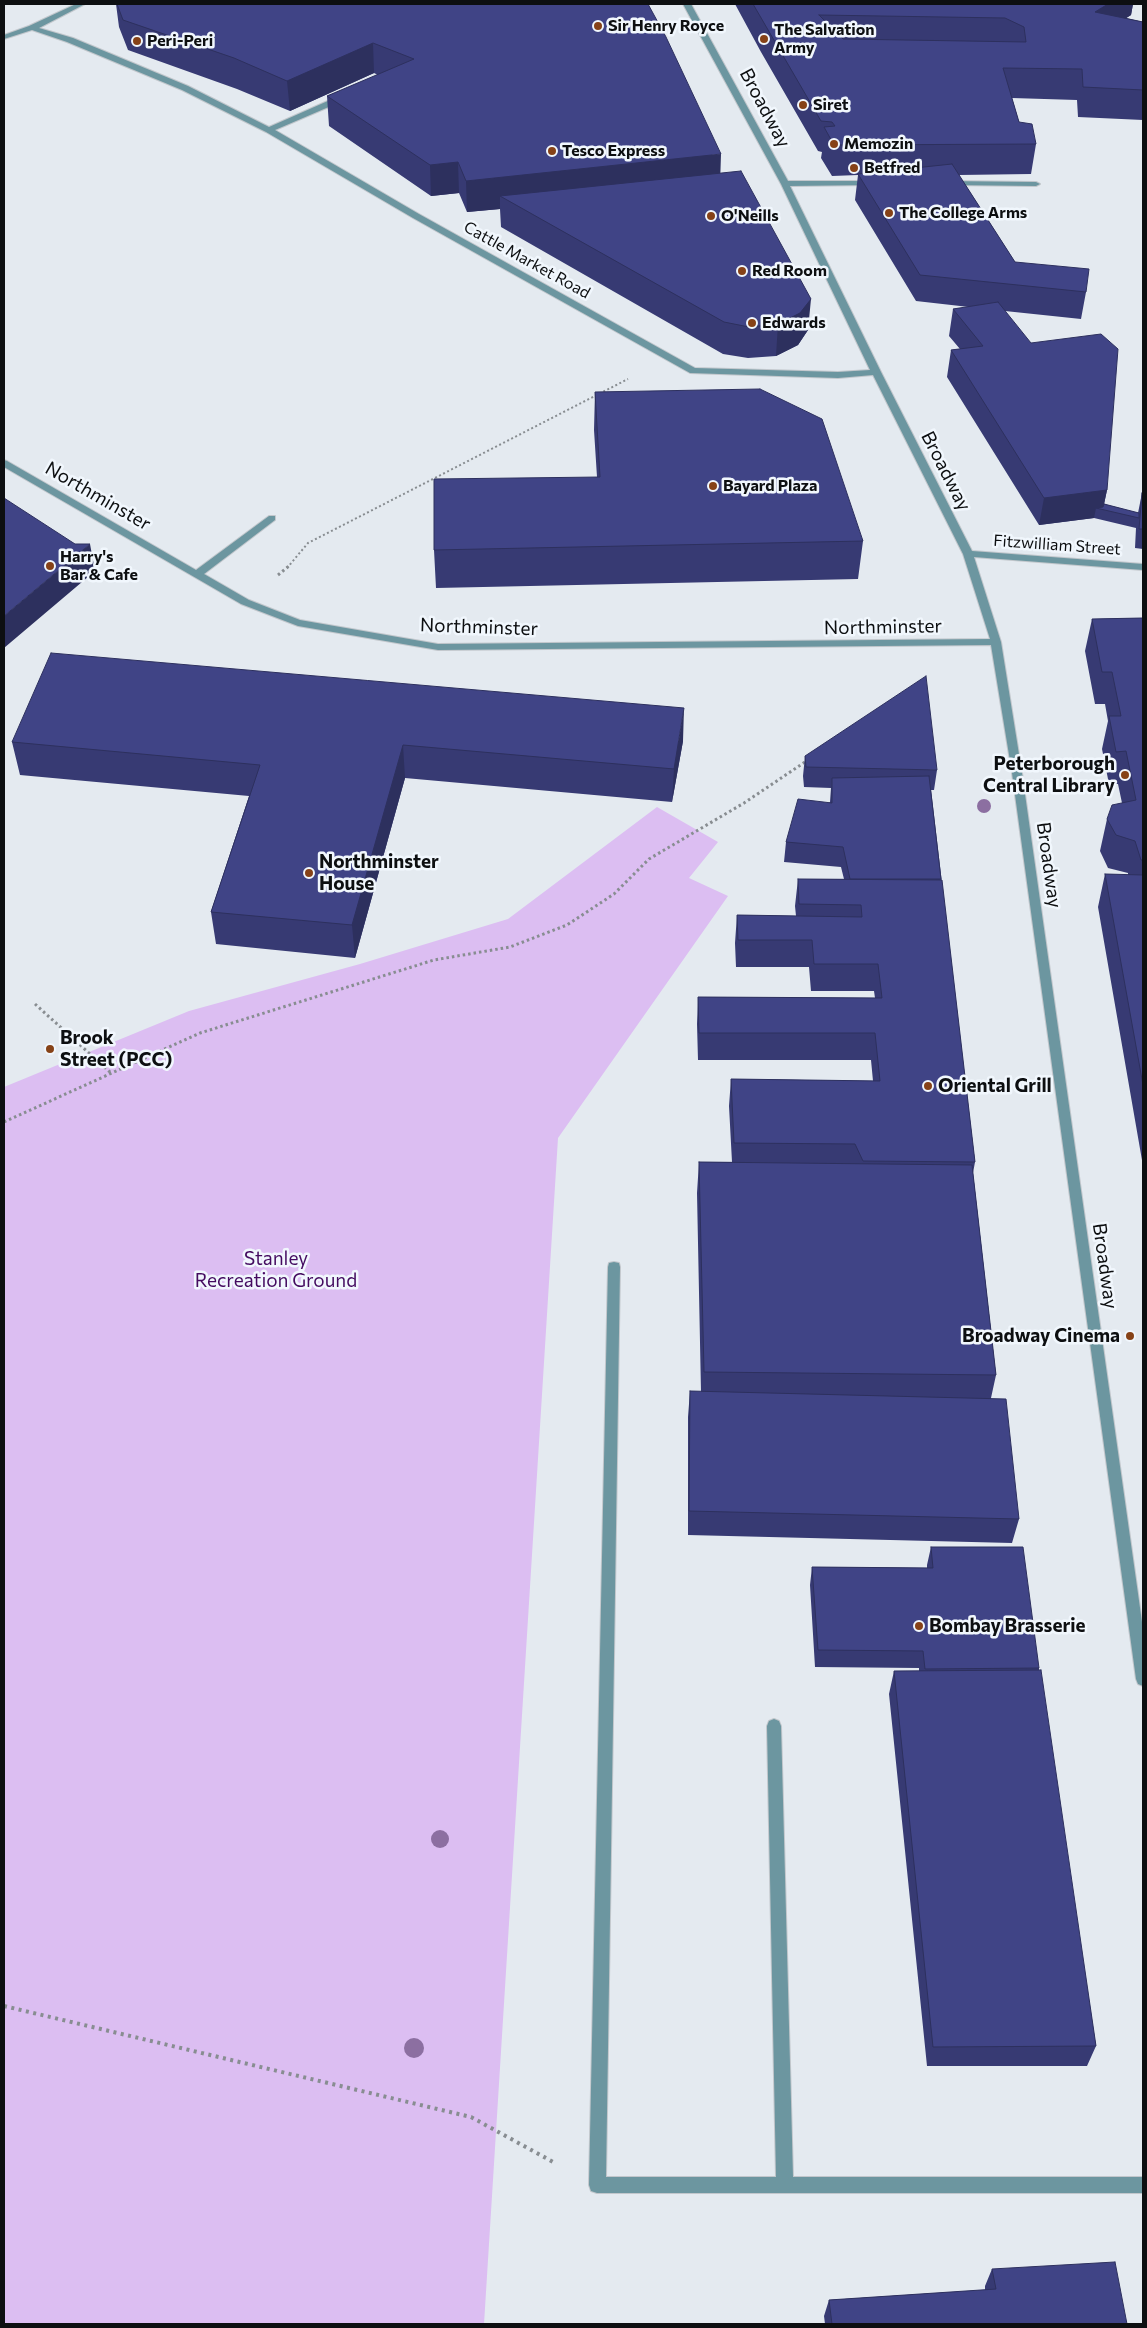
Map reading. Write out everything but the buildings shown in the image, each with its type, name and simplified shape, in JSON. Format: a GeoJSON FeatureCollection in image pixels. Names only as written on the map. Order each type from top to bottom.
{"type":"FeatureCollection","features":[{"type":"Feature","properties":{"kind":"street"},"geometry":{"type":"LineString","coordinates":[[4,37],[32,28],[81,4]]}},
{"type":"Feature","properties":{"kind":"street","name":"Broadway"},"geometry":{"type":"LineString","coordinates":[[687,4],[785,184],[876,372],[968,554],[996,642],[1017,773],[1143,1679]]}},
{"type":"Feature","properties":{"kind":"street","name":"Cattle Market Road"},"geometry":{"type":"LineString","coordinates":[[32,28],[70,40],[185,88],[269,130],[416,216],[693,371],[838,375],[876,372]]}},
{"type":"Feature","properties":{"kind":"street"},"geometry":{"type":"LineString","coordinates":[[269,130],[354,93]]}},
{"type":"Feature","properties":{"kind":"street"},"geometry":{"type":"LineString","coordinates":[[785,184],[882,183]]}},
{"type":"Feature","properties":{"kind":"street"},"geometry":{"type":"LineString","coordinates":[[940,183],[1036,184]]}},
{"type":"Feature","properties":{"kind":"street","name":"Northminster"},"geometry":{"type":"LineString","coordinates":[[4,463],[245,602],[298,623],[438,647],[996,642]]}},
{"type":"Feature","properties":{"kind":"street"},"geometry":{"type":"LineString","coordinates":[[197,574],[272,518]]}},
{"type":"Feature","properties":{"kind":"street","name":"Fitzwilliam Street"},"geometry":{"type":"LineString","coordinates":[[968,554],[1143,567]]}},
{"type":"Feature","properties":{"kind":"street"},"geometry":{"type":"LineString","coordinates":[[614,1267],[597,2185],[1143,2185]]}},
{"type":"Feature","properties":{"kind":"street"},"geometry":{"type":"LineString","coordinates":[[774,1726],[784,2185]]}},
{"type":"Feature","properties":{"kind":"path"},"geometry":{"type":"LineString","coordinates":[[245,602],[293,563],[308,542],[671,358]]}},
{"type":"Feature","properties":{"kind":"path"},"geometry":{"type":"LineString","coordinates":[[4,1122],[200,1033],[434,960],[510,947],[566,925],[614,894],[648,860],[744,803],[813,757]]}},
{"type":"Feature","properties":{"kind":"path"},"geometry":{"type":"LineString","coordinates":[[35,1004],[111,1073]]}},
{"type":"Feature","properties":{"kind":"path"},"geometry":{"type":"LineString","coordinates":[[4,2006],[471,2117],[597,2185]]}},
{"type":"Feature","properties":{"kind":"green space","name":"Stanley Recreation Ground"},"geometry":{"type":"Polygon","coordinates":[[[657,807],[718,842],[689,878],[728,896],[558,1138],[484,2324],[4,2324],[4,1087],[189,1011],[360,964],[508,919],[657,807]]]}},
{"type":"Feature","properties":{"kind":"place","name":"Sir Henry Royce"},"geometry":{"type":"Point","coordinates":[598,26]}},
{"type":"Feature","properties":{"kind":"place","name":"The Salvation Army"},"geometry":{"type":"Point","coordinates":[764,39]}},
{"type":"Feature","properties":{"kind":"place","name":"Peri-Peri"},"geometry":{"type":"Point","coordinates":[137,41]}},
{"type":"Feature","properties":{"kind":"place","name":"Siret"},"geometry":{"type":"Point","coordinates":[803,105]}},
{"type":"Feature","properties":{"kind":"place","name":"Memozin"},"geometry":{"type":"Point","coordinates":[834,144]}},
{"type":"Feature","properties":{"kind":"place","name":"Tesco Express"},"geometry":{"type":"Point","coordinates":[552,151]}},
{"type":"Feature","properties":{"kind":"place","name":"Betfred"},"geometry":{"type":"Point","coordinates":[854,168]}},
{"type":"Feature","properties":{"kind":"place","name":"The College Arms"},"geometry":{"type":"Point","coordinates":[889,213]}},
{"type":"Feature","properties":{"kind":"place","name":"O'Neills"},"geometry":{"type":"Point","coordinates":[711,216]}},
{"type":"Feature","properties":{"kind":"place","name":"Red Room"},"geometry":{"type":"Point","coordinates":[742,271]}},
{"type":"Feature","properties":{"kind":"place","name":"Edwards"},"geometry":{"type":"Point","coordinates":[752,323]}},
{"type":"Feature","properties":{"kind":"place","name":"Bayard Plaza"},"geometry":{"type":"Point","coordinates":[713,486]}},
{"type":"Feature","properties":{"kind":"place","name":"Harry's Bar & Cafe"},"geometry":{"type":"Point","coordinates":[50,566]}},
{"type":"Feature","properties":{"kind":"place","name":"Peterborough Central Library"},"geometry":{"type":"Point","coordinates":[1125,775]}},
{"type":"Feature","properties":{"kind":"place","name":"Northminster House"},"geometry":{"type":"Point","coordinates":[309,873]}},
{"type":"Feature","properties":{"kind":"place","name":"Brook Street (PCC)"},"geometry":{"type":"Point","coordinates":[50,1049]}},
{"type":"Feature","properties":{"kind":"place","name":"Oriental Grill"},"geometry":{"type":"Point","coordinates":[928,1086]}},
{"type":"Feature","properties":{"kind":"place","name":"Broadway Cinema"},"geometry":{"type":"Point","coordinates":[1130,1336]}},
{"type":"Feature","properties":{"kind":"place","name":"Bombay Brasserie"},"geometry":{"type":"Point","coordinates":[919,1626]}}]}
